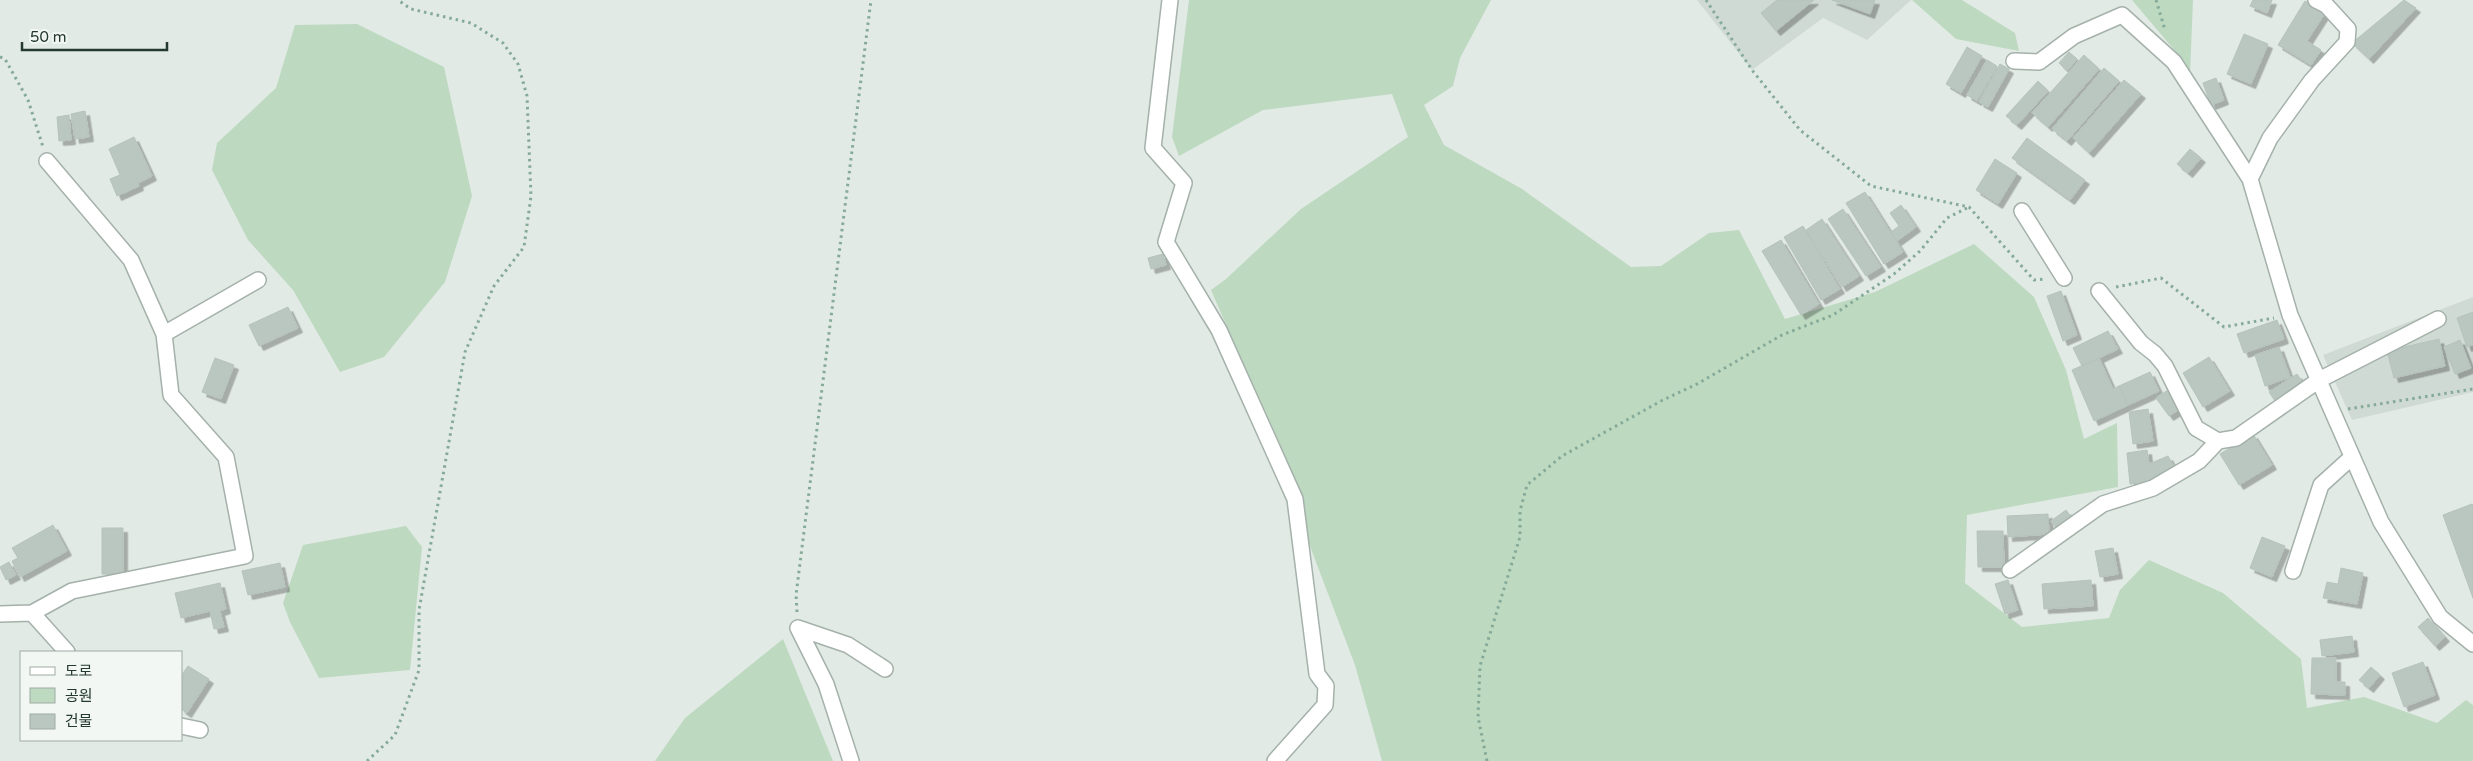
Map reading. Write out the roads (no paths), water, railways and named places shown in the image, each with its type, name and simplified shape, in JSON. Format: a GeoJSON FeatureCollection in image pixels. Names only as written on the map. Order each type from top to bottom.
{"type":"FeatureCollection","features":[{"type":"Feature","properties":{"kind":"street"},"geometry":{"type":"LineString","coordinates":[[1170,0],[1153,148],[1184,183],[1166,242],[1219,330],[1295,499],[1317,674],[1326,686],[1325,705],[1275,761]]}},
{"type":"Feature","properties":{"kind":"street"},"geometry":{"type":"LineString","coordinates":[[2250,179],[2270,138],[2312,80],[2347,42],[2348,29],[2326,5],[2316,0]]}},
{"type":"Feature","properties":{"kind":"street"},"geometry":{"type":"LineString","coordinates":[[2014,61],[2040,62],[2074,36],[2122,15],[2174,62],[2250,179],[2290,315],[2381,522],[2440,617],[2473,644]]}},
{"type":"Feature","properties":{"kind":"street"},"geometry":{"type":"LineString","coordinates":[[0,614],[32,613],[72,591],[244,556],[226,457],[171,395],[164,334],[131,260],[47,161]]}},
{"type":"Feature","properties":{"kind":"street"},"geometry":{"type":"LineString","coordinates":[[2022,211],[2064,278]]}},
{"type":"Feature","properties":{"kind":"street"},"geometry":{"type":"LineString","coordinates":[[164,334],[258,280]]}},
{"type":"Feature","properties":{"kind":"street"},"geometry":{"type":"LineString","coordinates":[[2099,291],[2141,343],[2155,354],[2165,366],[2196,428],[2218,441]]}},
{"type":"Feature","properties":{"kind":"street"},"geometry":{"type":"LineString","coordinates":[[2010,570],[2103,504],[2153,488],[2198,461],[2218,441],[2236,438],[2318,380],[2438,319]]}},
{"type":"Feature","properties":{"kind":"street"},"geometry":{"type":"LineString","coordinates":[[2293,571],[2321,485],[2352,457]]}},
{"type":"Feature","properties":{"kind":"street"},"geometry":{"type":"LineString","coordinates":[[32,613],[66,651]]}},
{"type":"Feature","properties":{"kind":"street"},"geometry":{"type":"LineString","coordinates":[[851,761],[826,684],[798,628],[848,644],[885,668]]}},
{"type":"Feature","properties":{"kind":"street"},"geometry":{"type":"LineString","coordinates":[[182,726],[200,730]]}}]}
